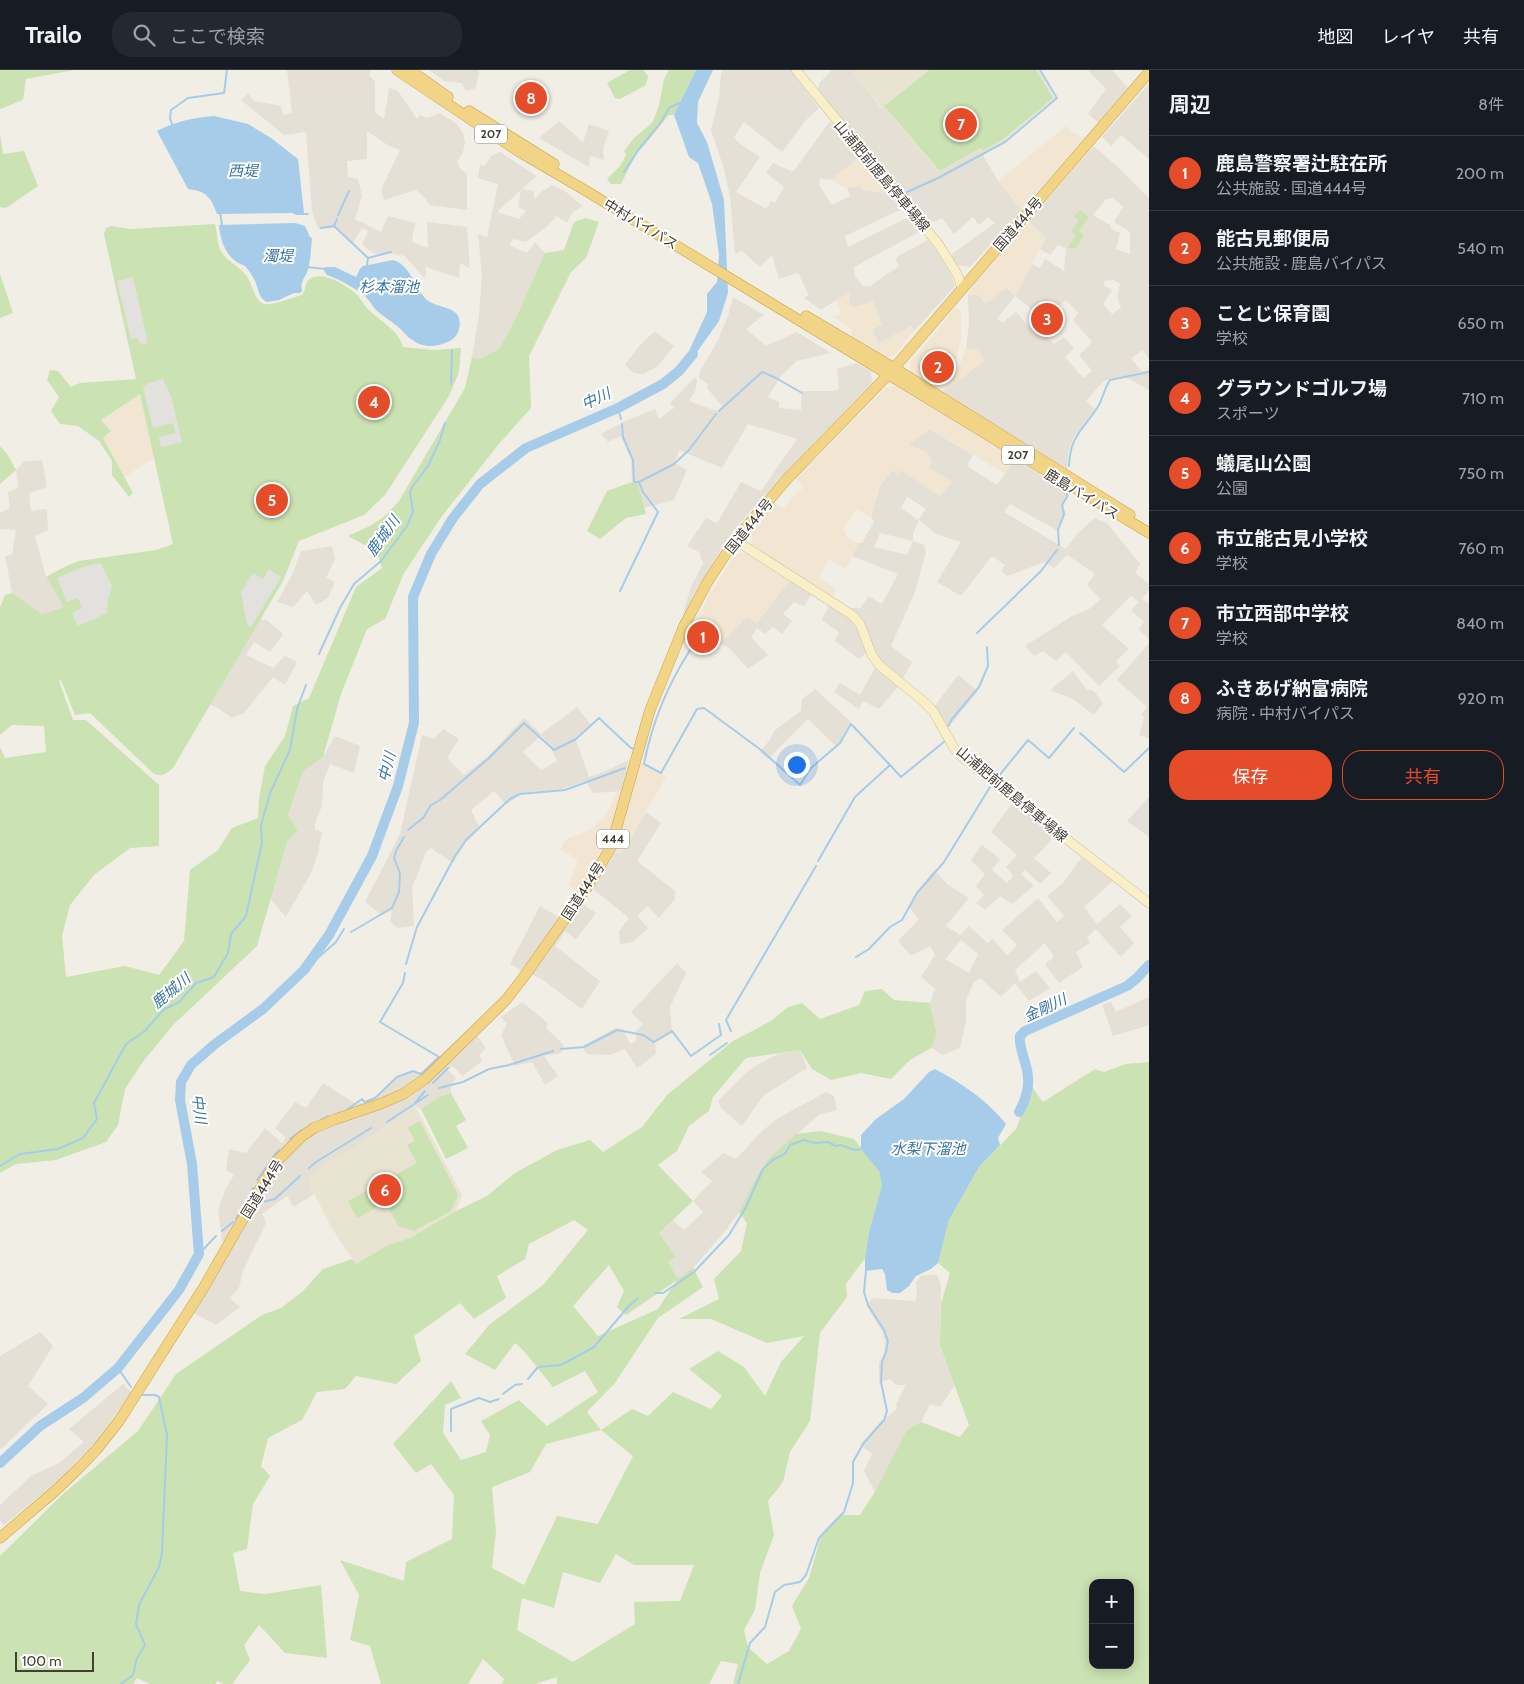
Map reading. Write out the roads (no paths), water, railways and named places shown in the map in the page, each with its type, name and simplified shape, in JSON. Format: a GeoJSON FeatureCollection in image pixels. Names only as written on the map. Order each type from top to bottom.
{"type":"FeatureCollection","features":[{"type":"Feature","properties":{"kind":"highway","name":"中村バイパス"},"geometry":{"type":"LineString","coordinates":[[397,70],[518,151],[590,190]]}},
{"type":"Feature","properties":{"kind":"highway","name":"中村バイパス"},"geometry":{"type":"LineString","coordinates":[[410,70],[590,190],[891,372]]}},
{"type":"Feature","properties":{"kind":"highway","name":"国道444号"},"geometry":{"type":"LineString","coordinates":[[0,1538],[80,1467],[119,1421],[204,1287],[275,1163],[288,1149],[314,1128],[380,1104],[402,1094],[425,1079],[506,1000],[590,883],[611,847],[650,710],[684,626],[708,581],[735,540],[788,478],[891,372],[962,287],[1149,72]]}},
{"type":"Feature","properties":{"kind":"highway","name":"鹿島バイパス"},"geometry":{"type":"LineString","coordinates":[[891,372],[1149,526]]}},
{"type":"Feature","properties":{"kind":"highway","name":"鹿島バイパス"},"geometry":{"type":"LineString","coordinates":[[891,372],[1149,533]]}},
{"type":"Feature","properties":{"kind":"main road","name":"山浦肥前鹿島停車場線"},"geometry":{"type":"LineString","coordinates":[[796,70],[939,245],[957,274],[962,287]]}},
{"type":"Feature","properties":{"kind":"main road","name":"山浦肥前鹿島停車場線"},"geometry":{"type":"LineString","coordinates":[[735,540],[852,615],[860,624],[872,655],[880,665],[923,701],[962,757],[1149,902]]}},
{"type":"Feature","properties":{"kind":"water"},"geometry":{"type":"Polygon","coordinates":[[[696,70],[713,70],[698,102],[697,123],[707,142],[724,200],[728,293],[719,321],[687,366],[684,362],[707,312],[707,294],[717,282],[719,255],[712,204],[698,163],[689,157],[674,115],[696,70]]]}},
{"type":"Feature","properties":{"kind":"water","name":"西堤"},"geometry":{"type":"Polygon","coordinates":[[[214,116],[248,124],[271,138],[298,159],[304,213],[309,213],[308,215],[292,213],[217,214],[210,199],[204,193],[188,189],[157,131],[185,120],[214,116]]]}},
{"type":"Feature","properties":{"kind":"water","name":"濁堤"},"geometry":{"type":"Polygon","coordinates":[[[295,223],[305,226],[312,238],[310,260],[302,284],[302,291],[279,300],[267,302],[261,297],[256,282],[245,266],[235,261],[225,249],[219,225],[295,223]]]}},
{"type":"Feature","properties":{"kind":"water","name":"杉本溜池"},"geometry":{"type":"Polygon","coordinates":[[[393,260],[403,266],[424,297],[458,315],[460,321],[459,329],[452,340],[440,345],[430,346],[416,342],[378,312],[364,295],[336,278],[327,275],[324,271],[325,267],[335,267],[356,277],[363,266],[393,260]]]}},
{"type":"Feature","properties":{"kind":"water","name":"水梨下溜池"},"geometry":{"type":"Polygon","coordinates":[[[935,1069],[974,1093],[991,1107],[1006,1124],[998,1138],[1000,1145],[979,1167],[949,1220],[938,1263],[931,1269],[916,1276],[909,1286],[900,1293],[892,1293],[887,1290],[885,1274],[882,1269],[865,1271],[869,1232],[882,1185],[879,1171],[861,1149],[861,1135],[876,1119],[904,1099],[929,1072],[935,1069]]]}},
{"type":"Feature","properties":{"kind":"waterway"},"geometry":{"type":"LineString","coordinates":[[172,124],[170,118],[171,110],[188,98],[224,93],[227,70]]}},
{"type":"Feature","properties":{"kind":"waterway"},"geometry":{"type":"LineString","coordinates":[[905,193],[938,178],[1005,142],[1057,98],[1040,70]]}},
{"type":"Feature","properties":{"kind":"waterway"},"geometry":{"type":"LineString","coordinates":[[624,172],[670,107],[680,103]]}},
{"type":"Feature","properties":{"kind":"waterway"},"geometry":{"type":"LineString","coordinates":[[338,215],[349,191]]}},
{"type":"Feature","properties":{"kind":"waterway"},"geometry":{"type":"LineString","coordinates":[[220,212],[222,225]]}},
{"type":"Feature","properties":{"kind":"waterway"},"geometry":{"type":"LineString","coordinates":[[337,219],[334,226],[368,258]]}},
{"type":"Feature","properties":{"kind":"waterway"},"geometry":{"type":"LineString","coordinates":[[321,228],[334,226]]}},
{"type":"Feature","properties":{"kind":"waterway"},"geometry":{"type":"LineString","coordinates":[[367,265],[368,258],[391,252]]}},
{"type":"Feature","properties":{"kind":"waterway"},"geometry":{"type":"LineString","coordinates":[[307,267],[325,269]]}},
{"type":"Feature","properties":{"kind":"waterway","name":"鹿城川"},"geometry":{"type":"LineString","coordinates":[[451,384],[452,350]]}},
{"type":"Feature","properties":{"kind":"waterway","name":"中川"},"geometry":{"type":"LineString","coordinates":[[0,1463],[40,1426],[83,1398],[118,1368],[179,1290],[199,1254],[192,1164],[180,1100],[181,1082],[191,1065],[215,1044],[263,1009],[304,970],[329,935],[372,856],[398,786],[414,723],[413,597],[431,554],[453,518],[480,484],[526,448],[618,408],[663,384],[679,371],[693,354]]}},
{"type":"Feature","properties":{"kind":"waterway"},"geometry":{"type":"LineString","coordinates":[[719,411],[762,372],[802,393]]}},
{"type":"Feature","properties":{"kind":"waterway"},"geometry":{"type":"LineString","coordinates":[[1069,466],[1075,439],[1099,405],[1110,380],[1149,372]]}},
{"type":"Feature","properties":{"kind":"waterway"},"geometry":{"type":"LineString","coordinates":[[618,408],[621,419]]}},
{"type":"Feature","properties":{"kind":"waterway"},"geometry":{"type":"LineString","coordinates":[[639,482],[674,464],[689,450],[716,414]]}},
{"type":"Feature","properties":{"kind":"waterway","name":"鹿城川"},"geometry":{"type":"LineString","coordinates":[[319,654],[340,608],[354,584],[381,561],[407,526],[413,512],[410,492],[428,466],[440,440],[445,423]]}},
{"type":"Feature","properties":{"kind":"waterway"},"geometry":{"type":"LineString","coordinates":[[620,591],[658,512],[643,492],[639,482],[634,482],[633,460],[623,437],[622,424]]}},
{"type":"Feature","properties":{"kind":"waterway"},"geometry":{"type":"LineString","coordinates":[[1059,545],[1058,530],[1064,514],[1062,505],[1068,491]]}},
{"type":"Feature","properties":{"kind":"waterway"},"geometry":{"type":"LineString","coordinates":[[977,633],[1041,571],[1057,550]]}},
{"type":"Feature","properties":{"kind":"waterway"},"geometry":{"type":"LineString","coordinates":[[692,647],[662,703],[644,764],[661,773],[697,709],[704,708],[761,750],[800,785],[811,768],[840,743],[851,724],[890,765]]}},
{"type":"Feature","properties":{"kind":"waterway"},"geometry":{"type":"LineString","coordinates":[[948,726],[979,687],[988,666],[987,647]]}},
{"type":"Feature","properties":{"kind":"waterway","name":"鹿城川"},"geometry":{"type":"LineString","coordinates":[[0,1166],[20,1154],[58,1149],[83,1138],[97,1119],[94,1103],[126,1044],[145,1031],[163,1010],[179,1002],[196,983],[214,977],[228,953],[231,934],[246,916],[262,843],[261,826],[270,793],[290,750],[297,709],[306,685]]}},
{"type":"Feature","properties":{"kind":"waterway"},"geometry":{"type":"LineString","coordinates":[[408,830],[423,818],[431,805],[440,800],[489,758],[524,723],[554,750],[576,739],[599,718],[634,749]]}},
{"type":"Feature","properties":{"kind":"waterway"},"geometry":{"type":"LineString","coordinates":[[998,777],[1028,740],[1049,758],[1074,728]]}},
{"type":"Feature","properties":{"kind":"waterway"},"geometry":{"type":"LineString","coordinates":[[1080,733],[1124,772],[1149,748]]}},
{"type":"Feature","properties":{"kind":"waterway"},"geometry":{"type":"LineString","coordinates":[[818,861],[855,797],[890,765],[901,777],[945,741]]}},
{"type":"Feature","properties":{"kind":"waterway"},"geometry":{"type":"LineString","coordinates":[[406,964],[417,927],[455,856],[466,840],[510,799],[520,794],[565,790],[625,768]]}},
{"type":"Feature","properties":{"kind":"waterway"},"geometry":{"type":"LineString","coordinates":[[856,957],[869,949],[890,927],[902,920],[917,893],[944,862],[990,787]]}},
{"type":"Feature","properties":{"kind":"waterway"},"geometry":{"type":"LineString","coordinates":[[351,932],[392,908],[399,892],[400,873],[394,858],[404,837]]}},
{"type":"Feature","properties":{"kind":"waterway"},"geometry":{"type":"LineString","coordinates":[[731,1031],[726,1020],[816,866]]}},
{"type":"Feature","properties":{"kind":"waterway"},"geometry":{"type":"LineString","coordinates":[[304,970],[336,942],[344,929]]}},
{"type":"Feature","properties":{"kind":"waterway","name":"金剛川"},"geometry":{"type":"LineString","coordinates":[[1019,1112],[1028,1086],[1028,1073],[1020,1045],[1020,1036],[1025,1031],[1127,986],[1149,965]]}},
{"type":"Feature","properties":{"kind":"waterway"},"geometry":{"type":"LineString","coordinates":[[348,1109],[362,1099],[365,1102],[375,1098],[397,1077],[413,1071],[421,1074],[439,1057],[380,1022],[403,983],[405,973]]}},
{"type":"Feature","properties":{"kind":"waterway"},"geometry":{"type":"LineString","coordinates":[[561,1049],[584,1047],[617,1030],[643,1035],[654,1042],[672,1031],[691,1056],[721,1035],[719,1024]]}},
{"type":"Feature","properties":{"kind":"waterway"},"geometry":{"type":"LineString","coordinates":[[710,1055],[727,1043]]}},
{"type":"Feature","properties":{"kind":"waterway"},"geometry":{"type":"LineString","coordinates":[[439,1088],[463,1082],[489,1069],[509,1065],[553,1051]]}},
{"type":"Feature","properties":{"kind":"waterway"},"geometry":{"type":"LineString","coordinates":[[433,1083],[448,1068]]}},
{"type":"Feature","properties":{"kind":"waterway"},"geometry":{"type":"LineString","coordinates":[[415,1103],[425,1091]]}},
{"type":"Feature","properties":{"kind":"waterway"},"geometry":{"type":"LineString","coordinates":[[387,1122],[428,1095]]}},
{"type":"Feature","properties":{"kind":"waterway"},"geometry":{"type":"LineString","coordinates":[[319,1121],[328,1116]]}},
{"type":"Feature","properties":{"kind":"waterway"},"geometry":{"type":"LineString","coordinates":[[309,1168],[371,1128]]}},
{"type":"Feature","properties":{"kind":"waterway"},"geometry":{"type":"LineString","coordinates":[[290,1139],[302,1130]]}},
{"type":"Feature","properties":{"kind":"waterway"},"geometry":{"type":"LineString","coordinates":[[655,1293],[663,1293],[694,1272],[729,1235],[746,1207],[763,1169],[774,1159],[785,1154],[790,1145],[804,1140],[815,1143],[828,1142],[854,1150],[862,1149]]}},
{"type":"Feature","properties":{"kind":"waterway"},"geometry":{"type":"LineString","coordinates":[[273,1157],[279,1150]]}},
{"type":"Feature","properties":{"kind":"waterway"},"geometry":{"type":"LineString","coordinates":[[257,1180],[269,1163]]}},
{"type":"Feature","properties":{"kind":"waterway"},"geometry":{"type":"LineString","coordinates":[[262,1202],[275,1199],[300,1176]]}},
{"type":"Feature","properties":{"kind":"waterway"},"geometry":{"type":"LineString","coordinates":[[247,1200],[253,1188]]}},
{"type":"Feature","properties":{"kind":"waterway"},"geometry":{"type":"LineString","coordinates":[[236,1219],[243,1208]]}},
{"type":"Feature","properties":{"kind":"waterway"},"geometry":{"type":"LineString","coordinates":[[222,1231],[233,1222]]}},
{"type":"Feature","properties":{"kind":"waterway"},"geometry":{"type":"LineString","coordinates":[[199,1254],[216,1236]]}},
{"type":"Feature","properties":{"kind":"waterway"},"geometry":{"type":"LineString","coordinates":[[738,1684],[750,1643],[765,1627],[775,1592],[784,1585],[800,1582],[806,1575],[819,1538],[844,1512],[853,1483],[853,1462],[863,1444],[884,1420],[887,1411],[881,1382],[882,1362],[888,1341],[884,1330],[868,1305],[864,1292],[866,1270]]}},
{"type":"Feature","properties":{"kind":"waterway"},"geometry":{"type":"LineString","coordinates":[[528,1379],[538,1367],[561,1365],[594,1347],[638,1298]]}},
{"type":"Feature","properties":{"kind":"waterway"},"geometry":{"type":"LineString","coordinates":[[118,1368],[131,1387]]}},
{"type":"Feature","properties":{"kind":"waterway"},"geometry":{"type":"LineString","coordinates":[[503,1394],[515,1385],[522,1384]]}},
{"type":"Feature","properties":{"kind":"waterway"},"geometry":{"type":"LineString","coordinates":[[121,1684],[133,1675],[137,1658],[145,1645],[136,1624],[139,1605],[159,1567],[162,1552],[167,1435],[159,1397],[143,1395]]}},
{"type":"Feature","properties":{"kind":"waterway"},"geometry":{"type":"LineString","coordinates":[[451,1431],[451,1409],[479,1398],[490,1402],[499,1399]]}},
{"type":"Feature","properties":{"kind":"place","name":"ふきあげ納富病院"},"geometry":{"type":"Point","coordinates":[531,98]}},
{"type":"Feature","properties":{"kind":"place","name":"市立西部中学校"},"geometry":{"type":"Point","coordinates":[961,124]}},
{"type":"Feature","properties":{"kind":"place","name":"ことじ保育園"},"geometry":{"type":"Point","coordinates":[1047,319]}},
{"type":"Feature","properties":{"kind":"place","name":"能古見郵便局"},"geometry":{"type":"Point","coordinates":[938,367]}},
{"type":"Feature","properties":{"kind":"place","name":"グラウンドゴルフ場"},"geometry":{"type":"Point","coordinates":[374,402]}},
{"type":"Feature","properties":{"kind":"place","name":"蟻尾山公園"},"geometry":{"type":"Point","coordinates":[272,500]}},
{"type":"Feature","properties":{"kind":"place","name":"鹿島警察署辻駐在所"},"geometry":{"type":"Point","coordinates":[703,637]}},
{"type":"Feature","properties":{"kind":"place","name":"市立能古見小学校"},"geometry":{"type":"Point","coordinates":[385,1190]}}]}
